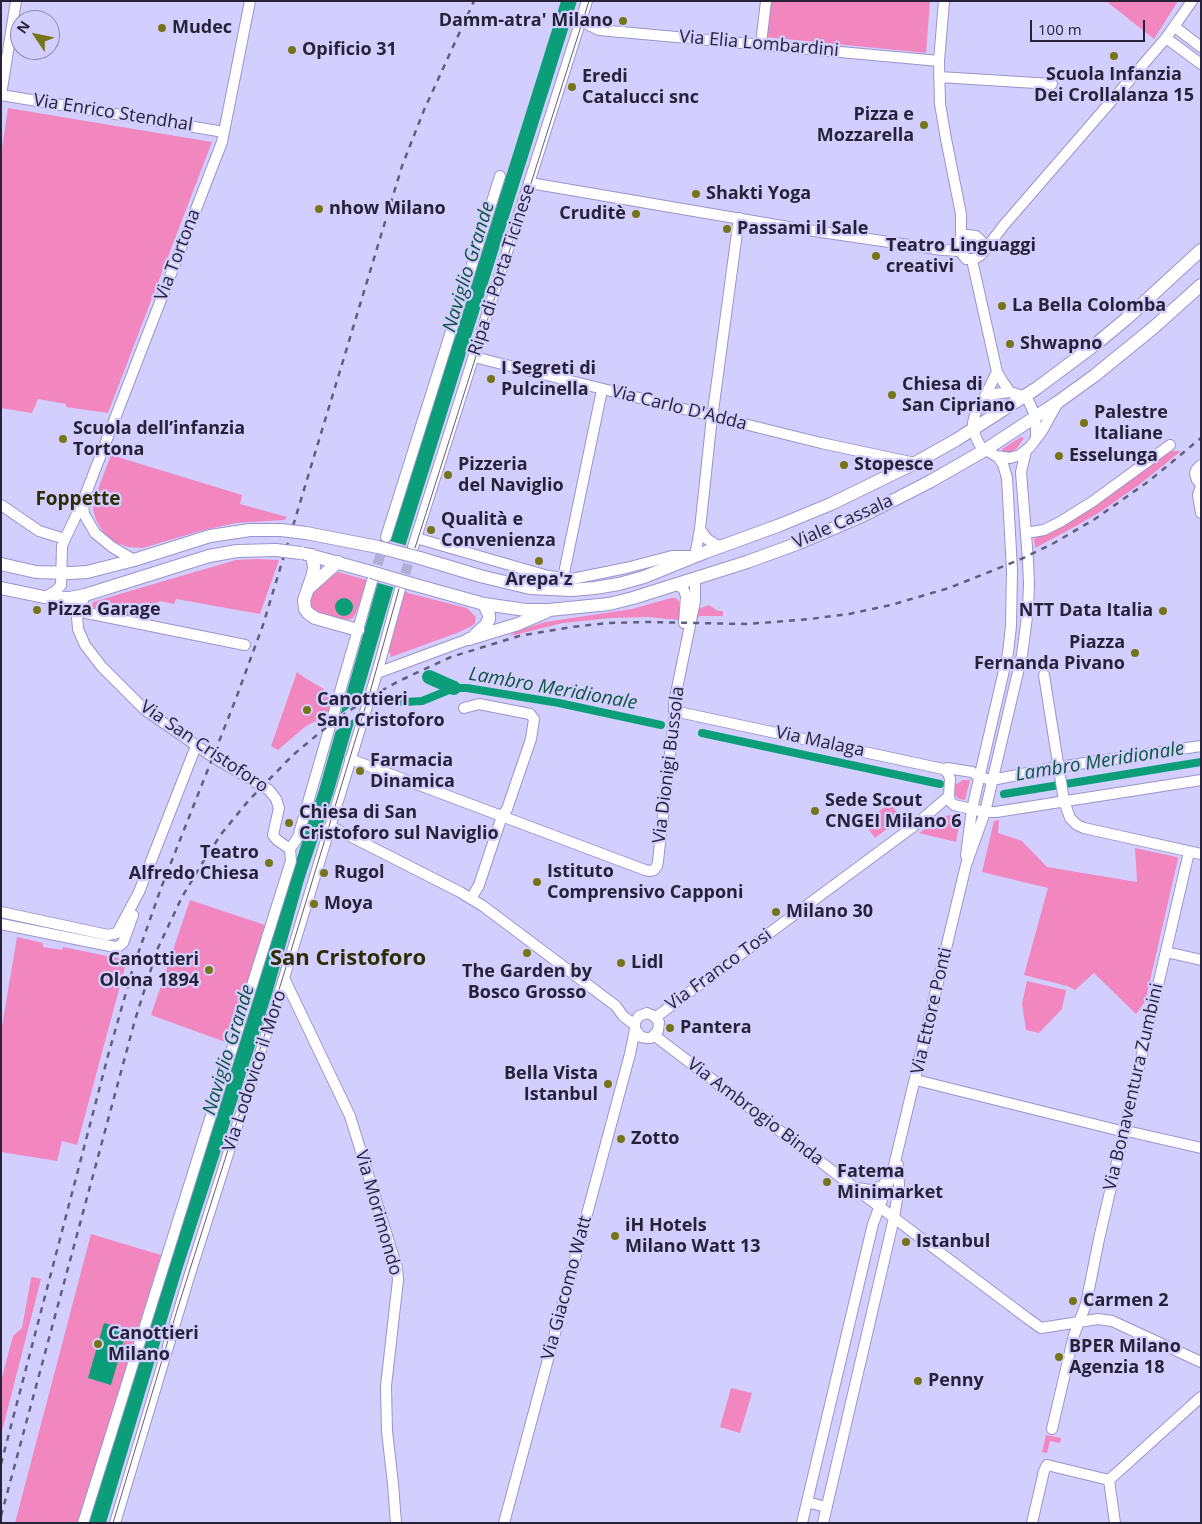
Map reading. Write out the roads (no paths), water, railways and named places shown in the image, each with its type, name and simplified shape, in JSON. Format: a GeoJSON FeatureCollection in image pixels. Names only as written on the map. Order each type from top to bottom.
{"type":"FeatureCollection","features":[{"type":"Feature","properties":{"kind":"main road","name":"Viale Cassala"},"geometry":{"type":"LineString","coordinates":[[416,548],[509,583],[548,590],[596,588],[638,579],[666,569],[831,504],[915,463],[1023,396],[1096,344],[1201,250]]}},
{"type":"Feature","properties":{"kind":"main road","name":"Viale Cassala"},"geometry":{"type":"LineString","coordinates":[[1,588],[48,597],[70,598],[209,556],[237,551],[276,550],[312,555],[338,562],[406,587],[450,595],[484,604],[526,610],[549,610],[609,604],[695,579],[799,543],[862,516],[931,481],[985,450],[1058,402],[1123,354],[1201,285]]}},
{"type":"Feature","properties":{"kind":"main road"},"geometry":{"type":"LineString","coordinates":[[1,564],[36,572],[88,572],[218,535],[250,530],[281,530],[416,548]]}},
{"type":"Feature","properties":{"kind":"main road"},"geometry":{"type":"LineString","coordinates":[[312,555],[314,567],[309,588],[304,597],[305,609],[311,616],[358,630]]}},
{"type":"Feature","properties":{"kind":"main road"},"geometry":{"type":"LineString","coordinates":[[695,556],[695,579]]}},
{"type":"Feature","properties":{"kind":"main road"},"geometry":{"type":"LineString","coordinates":[[309,588],[338,562]]}},
{"type":"Feature","properties":{"kind":"main road"},"geometry":{"type":"LineString","coordinates":[[469,639],[486,625],[489,615],[484,604]]}},
{"type":"Feature","properties":{"kind":"main road"},"geometry":{"type":"LineString","coordinates":[[469,639],[518,624],[549,610]]}},
{"type":"Feature","properties":{"kind":"street"},"geometry":{"type":"LineString","coordinates":[[1,95],[16,1]]}},
{"type":"Feature","properties":{"kind":"street","name":"Via Tortona"},"geometry":{"type":"LineString","coordinates":[[66,573],[62,546],[83,502],[222,142],[250,1]]}},
{"type":"Feature","properties":{"kind":"street","name":"Ripa di Porta Ticinese"},"geometry":{"type":"LineString","coordinates":[[416,548],[587,1]]}},
{"type":"Feature","properties":{"kind":"street"},"geometry":{"type":"LineString","coordinates":[[761,44],[766,1]]}},
{"type":"Feature","properties":{"kind":"street"},"geometry":{"type":"LineString","coordinates":[[944,1],[939,61],[940,104],[962,214],[961,240],[958,247],[966,259],[972,260],[978,258],[1004,225],[1166,38],[1192,1]]}},
{"type":"Feature","properties":{"kind":"street","name":"Via Elia Lombardini"},"geometry":{"type":"LineString","coordinates":[[581,21],[599,30],[939,61]]}},
{"type":"Feature","properties":{"kind":"street"},"geometry":{"type":"LineString","coordinates":[[1175,26],[1201,47]]}},
{"type":"Feature","properties":{"kind":"street"},"geometry":{"type":"LineString","coordinates":[[1166,38],[1201,64]]}},
{"type":"Feature","properties":{"kind":"street"},"geometry":{"type":"LineString","coordinates":[[939,77],[1052,84]]}},
{"type":"Feature","properties":{"kind":"street","name":"Via Enrico Stendhal"},"geometry":{"type":"LineString","coordinates":[[1,95],[224,132]]}},
{"type":"Feature","properties":{"kind":"street"},"geometry":{"type":"LineString","coordinates":[[386,537],[500,176]]}},
{"type":"Feature","properties":{"kind":"street"},"geometry":{"type":"LineString","coordinates":[[530,183],[804,229],[959,251]]}},
{"type":"Feature","properties":{"kind":"street"},"geometry":{"type":"LineString","coordinates":[[962,214],[976,236],[983,243],[983,251]]}},
{"type":"Feature","properties":{"kind":"street"},"geometry":{"type":"LineString","coordinates":[[695,556],[739,218]]}},
{"type":"Feature","properties":{"kind":"street"},"geometry":{"type":"LineString","coordinates":[[961,240],[967,235],[992,234],[1004,225]]}},
{"type":"Feature","properties":{"kind":"street"},"geometry":{"type":"LineString","coordinates":[[972,260],[997,372],[1010,392]]}},
{"type":"Feature","properties":{"kind":"street","name":"Via Carlo D'Adda"},"geometry":{"type":"LineString","coordinates":[[474,358],[885,458],[915,463]]}},
{"type":"Feature","properties":{"kind":"street"},"geometry":{"type":"LineString","coordinates":[[997,372],[976,411],[973,428],[977,440],[985,450],[998,457],[1015,457],[1026,451]]}},
{"type":"Feature","properties":{"kind":"street"},"geometry":{"type":"LineString","coordinates":[[563,578],[602,390]]}},
{"type":"Feature","properties":{"kind":"street"},"geometry":{"type":"LineString","coordinates":[[981,404],[994,394],[1010,392],[1023,396],[1028,400],[1036,417],[1036,439]]}},
{"type":"Feature","properties":{"kind":"street","name":"Viale Cassala"},"geometry":{"type":"LineString","coordinates":[[1026,451],[1036,439],[1058,402]]}},
{"type":"Feature","properties":{"kind":"street"},"geometry":{"type":"LineString","coordinates":[[1026,533],[1044,530],[1060,522],[1099,497],[1170,445]]}},
{"type":"Feature","properties":{"kind":"street","name":"Via Ettore Ponti"},"geometry":{"type":"LineString","coordinates":[[802,1523],[873,1224],[894,1170],[966,865],[985,812],[1019,670],[1026,633],[1029,584],[1021,472],[1026,451]]}},
{"type":"Feature","properties":{"kind":"street","name":"Via Ettore Ponti"},"geometry":{"type":"LineString","coordinates":[[966,865],[972,810],[1008,653],[1012,626],[1012,570],[1007,478],[1003,464],[998,457]]}},
{"type":"Feature","properties":{"kind":"street"},"geometry":{"type":"LineString","coordinates":[[885,458],[889,464],[890,476]]}},
{"type":"Feature","properties":{"kind":"street"},"geometry":{"type":"LineString","coordinates":[[1201,465],[1195,474],[1201,485],[1198,495],[1201,513]]}},
{"type":"Feature","properties":{"kind":"street"},"geometry":{"type":"LineString","coordinates":[[83,502],[84,514],[96,533],[112,547],[134,560]]}},
{"type":"Feature","properties":{"kind":"street"},"geometry":{"type":"LineString","coordinates":[[1,505],[39,531],[65,539]]}},
{"type":"Feature","properties":{"kind":"street"},"geometry":{"type":"LineString","coordinates":[[700,529],[707,539],[716,545],[722,546]]}},
{"type":"Feature","properties":{"kind":"street","name":"Viale Cassala"},"geometry":{"type":"LineString","coordinates":[[416,548],[548,576],[572,579],[672,556],[695,556]]}},
{"type":"Feature","properties":{"kind":"street"},"geometry":{"type":"LineString","coordinates":[[66,573],[59,588],[48,597],[66,608],[244,645]]}},
{"type":"Feature","properties":{"kind":"street","name":"Via Dionigi Bussola"},"geometry":{"type":"LineString","coordinates":[[502,816],[645,870],[654,870],[658,861],[674,703],[695,601],[695,579]]}},
{"type":"Feature","properties":{"kind":"street"},"geometry":{"type":"LineString","coordinates":[[83,1523],[288,870],[290,849],[298,838],[372,581]]}},
{"type":"Feature","properties":{"kind":"street","name":"Via Dionigi Bussola"},"geometry":{"type":"LineString","coordinates":[[678,584],[684,590],[686,596],[683,631],[684,659]]}},
{"type":"Feature","properties":{"kind":"street","name":"Via Lodovico il Moro"},"geometry":{"type":"LineString","coordinates":[[115,1523],[350,759],[406,587]]}},
{"type":"Feature","properties":{"kind":"street","name":"Via San Cristoforo"},"geometry":{"type":"LineString","coordinates":[[85,595],[77,624],[85,645],[102,667],[145,710],[213,757],[261,784],[274,796],[280,808],[273,835],[290,849]]}},
{"type":"Feature","properties":{"kind":"street"},"geometry":{"type":"LineString","coordinates":[[377,673],[469,639]]}},
{"type":"Feature","properties":{"kind":"street"},"geometry":{"type":"LineString","coordinates":[[1044,675],[1063,799],[1070,818],[1077,825],[1201,854]]}},
{"type":"Feature","properties":{"kind":"street"},"geometry":{"type":"LineString","coordinates":[[464,708],[479,704],[530,714],[534,719],[531,739],[507,809],[502,816],[479,885],[471,899]]}},
{"type":"Feature","properties":{"kind":"street","name":"Via Malaga"},"geometry":{"type":"LineString","coordinates":[[674,711],[943,769],[972,772],[979,777],[992,780]]}},
{"type":"Feature","properties":{"kind":"street"},"geometry":{"type":"LineString","coordinates":[[1,912],[92,937],[115,947],[119,946],[126,938],[139,892],[196,746]]}},
{"type":"Feature","properties":{"kind":"street"},"geometry":{"type":"LineString","coordinates":[[992,780],[1059,771],[1201,746]]}},
{"type":"Feature","properties":{"kind":"street"},"geometry":{"type":"LineString","coordinates":[[350,759],[502,816]]}},
{"type":"Feature","properties":{"kind":"street"},"geometry":{"type":"LineString","coordinates":[[943,769],[948,773],[951,785],[950,801],[954,805],[985,812],[996,812],[1063,799],[1201,780]]}},
{"type":"Feature","properties":{"kind":"street"},"geometry":{"type":"LineString","coordinates":[[951,785],[966,771]]}},
{"type":"Feature","properties":{"kind":"street","name":"Via Franco Tosi"},"geometry":{"type":"LineString","coordinates":[[656,1017],[914,826],[949,796]]}},
{"type":"Feature","properties":{"kind":"street"},"geometry":{"type":"LineString","coordinates":[[330,826],[460,892],[483,906],[616,1006],[637,1031],[648,1038],[655,1036],[660,1025],[656,1017],[648,1013],[640,1015],[636,1019],[637,1031]]}},
{"type":"Feature","properties":{"kind":"street","name":"Via Bonaventura Zumbini"},"geometry":{"type":"LineString","coordinates":[[1052,1429],[1074,1335],[1086,1304],[1098,1239],[1189,852]]}},
{"type":"Feature","properties":{"kind":"street"},"geometry":{"type":"LineString","coordinates":[[1,924],[92,937],[117,933],[139,892]]}},
{"type":"Feature","properties":{"kind":"street"},"geometry":{"type":"LineString","coordinates":[[1166,952],[1201,960]]}},
{"type":"Feature","properties":{"kind":"street","name":"Via Morimondo"},"geometry":{"type":"LineString","coordinates":[[284,978],[350,1116],[397,1268],[398,1280],[386,1386],[387,1431],[396,1523]]}},
{"type":"Feature","properties":{"kind":"street"},"geometry":{"type":"LineString","coordinates":[[616,1006],[640,1015]]}},
{"type":"Feature","properties":{"kind":"street","name":"Via Giacomo Watt"},"geometry":{"type":"LineString","coordinates":[[504,1523],[637,1031]]}},
{"type":"Feature","properties":{"kind":"street","name":"Via Ambrogio Binda"},"geometry":{"type":"LineString","coordinates":[[655,1036],[1042,1328],[1098,1319],[1112,1321],[1201,1362]]}},
{"type":"Feature","properties":{"kind":"street"},"geometry":{"type":"LineString","coordinates":[[916,1080],[1123,1132],[1132,1132],[1201,1148]]}},
{"type":"Feature","properties":{"kind":"street","name":"Via Ettore Ponti"},"geometry":{"type":"LineString","coordinates":[[823,1523],[894,1218],[900,1186],[897,1157]]}},
{"type":"Feature","properties":{"kind":"street"},"geometry":{"type":"LineString","coordinates":[[856,1188],[869,1190],[882,1186],[894,1170]]}},
{"type":"Feature","properties":{"kind":"street"},"geometry":{"type":"LineString","coordinates":[[889,1238],[896,1233],[910,1230]]}},
{"type":"Feature","properties":{"kind":"street"},"geometry":{"type":"LineString","coordinates":[[840,1364],[859,1368]]}},
{"type":"Feature","properties":{"kind":"street"},"geometry":{"type":"LineString","coordinates":[[1109,1480],[1201,1397]]}},
{"type":"Feature","properties":{"kind":"street"},"geometry":{"type":"LineString","coordinates":[[1032,1523],[1047,1465],[1109,1480]]}},
{"type":"Feature","properties":{"kind":"street"},"geometry":{"type":"LineString","coordinates":[[1109,1480],[1114,1523]]}},
{"type":"Feature","properties":{"kind":"street"},"geometry":{"type":"LineString","coordinates":[[807,1502],[826,1507]]}},
{"type":"Feature","properties":{"kind":"waterway"},"geometry":{"type":"LineString","coordinates":[[429,677],[454,688]]}},
{"type":"Feature","properties":{"kind":"waterway","name":"Lambro Meridionale"},"geometry":{"type":"LineString","coordinates":[[382,700],[422,701],[454,688],[467,688],[559,703],[661,725]]}},
{"type":"Feature","properties":{"kind":"waterway","name":"Lambro Meridionale"},"geometry":{"type":"LineString","coordinates":[[702,733],[940,784]]}},
{"type":"Feature","properties":{"kind":"waterway","name":"Lambro Meridionale"},"geometry":{"type":"LineString","coordinates":[[1004,794],[1201,762]]}},
{"type":"Feature","properties":{"kind":"tunnel"},"geometry":{"type":"LineString","coordinates":[[373,579],[386,537]]}},
{"type":"Feature","properties":{"kind":"tunnel"},"geometry":{"type":"LineString","coordinates":[[401,588],[412,550]]}},
{"type":"Feature","properties":{"kind":"tram line"},"geometry":{"type":"LineString","coordinates":[[415,548],[589,1]]}},
{"type":"Feature","properties":{"kind":"tram line"},"geometry":{"type":"LineString","coordinates":[[113,1523],[178,1307],[282,980],[370,692],[399,589]]}},
{"type":"Feature","properties":{"kind":"railway"},"geometry":{"type":"LineString","coordinates":[[1,1464],[109,1052],[133,968],[161,888],[263,625],[402,166],[424,110],[474,1]]}},
{"type":"Feature","properties":{"kind":"railway"},"geometry":{"type":"LineString","coordinates":[[1,1516],[135,1020],[157,950],[182,897],[222,833],[249,800],[293,755],[346,713],[399,681],[451,657],[519,636],[608,623],[748,624],[810,619],[849,614],[891,605],[949,588],[1019,560],[1054,543],[1095,519],[1149,481],[1201,438]]}},
{"type":"Feature","properties":{"kind":"place","name":"Damm-atra' Milano"},"geometry":{"type":"Point","coordinates":[623,21]}},
{"type":"Feature","properties":{"kind":"place","name":"Mudec"},"geometry":{"type":"Point","coordinates":[162,28]}},
{"type":"Feature","properties":{"kind":"place","name":"Opificio 31"},"geometry":{"type":"Point","coordinates":[292,50]}},
{"type":"Feature","properties":{"kind":"place","name":"Scuola Infanzia Dei Crollalanza 15"},"geometry":{"type":"Point","coordinates":[1114,56]}},
{"type":"Feature","properties":{"kind":"place","name":"Eredi Catalucci snc"},"geometry":{"type":"Point","coordinates":[572,87]}},
{"type":"Feature","properties":{"kind":"place","name":"Pizza e Mozzarella"},"geometry":{"type":"Point","coordinates":[924,125]}},
{"type":"Feature","properties":{"kind":"place","name":"Shakti Yoga"},"geometry":{"type":"Point","coordinates":[696,194]}},
{"type":"Feature","properties":{"kind":"place","name":"nhow Milano"},"geometry":{"type":"Point","coordinates":[319,209]}},
{"type":"Feature","properties":{"kind":"place","name":"Cruditè"},"geometry":{"type":"Point","coordinates":[636,214]}},
{"type":"Feature","properties":{"kind":"place","name":"Passami il Sale"},"geometry":{"type":"Point","coordinates":[727,229]}},
{"type":"Feature","properties":{"kind":"place","name":"Teatro Linguaggi creativi"},"geometry":{"type":"Point","coordinates":[876,256]}},
{"type":"Feature","properties":{"kind":"place","name":"La Bella Colomba"},"geometry":{"type":"Point","coordinates":[1002,306]}},
{"type":"Feature","properties":{"kind":"place","name":"Shwapno"},"geometry":{"type":"Point","coordinates":[1010,344]}},
{"type":"Feature","properties":{"kind":"place","name":"I Segreti di Pulcinella"},"geometry":{"type":"Point","coordinates":[491,379]}},
{"type":"Feature","properties":{"kind":"place","name":"Chiesa di San Cipriano"},"geometry":{"type":"Point","coordinates":[892,395]}},
{"type":"Feature","properties":{"kind":"place","name":"Palestre Italiane"},"geometry":{"type":"Point","coordinates":[1084,423]}},
{"type":"Feature","properties":{"kind":"place","name":"Scuola dell’infanzia Tortona"},"geometry":{"type":"Point","coordinates":[63,439]}},
{"type":"Feature","properties":{"kind":"place","name":"Esselunga"},"geometry":{"type":"Point","coordinates":[1059,456]}},
{"type":"Feature","properties":{"kind":"place","name":"Stopesce"},"geometry":{"type":"Point","coordinates":[844,465]}},
{"type":"Feature","properties":{"kind":"place","name":"Pizzeria del Naviglio"},"geometry":{"type":"Point","coordinates":[448,475]}},
{"type":"Feature","properties":{"kind":"place","name":"Qualità e Convenienza"},"geometry":{"type":"Point","coordinates":[431,530]}},
{"type":"Feature","properties":{"kind":"place","name":"Arepa'z"},"geometry":{"type":"Point","coordinates":[539,561]}},
{"type":"Feature","properties":{"kind":"place","name":"Pizza Garage"},"geometry":{"type":"Point","coordinates":[37,610]}},
{"type":"Feature","properties":{"kind":"place","name":"NTT Data Italia"},"geometry":{"type":"Point","coordinates":[1163,611]}},
{"type":"Feature","properties":{"kind":"place","name":"Piazza Fernanda Pivano"},"geometry":{"type":"Point","coordinates":[1135,653]}},
{"type":"Feature","properties":{"kind":"place","name":"Canottieri San Cristoforo"},"geometry":{"type":"Point","coordinates":[307,710]}},
{"type":"Feature","properties":{"kind":"place","name":"Farmacia Dinamica"},"geometry":{"type":"Point","coordinates":[360,771]}},
{"type":"Feature","properties":{"kind":"place","name":"Sede Scout CNGEI Milano 6"},"geometry":{"type":"Point","coordinates":[815,811]}},
{"type":"Feature","properties":{"kind":"place","name":"Chiesa di San Cristoforo sul Naviglio"},"geometry":{"type":"Point","coordinates":[289,823]}},
{"type":"Feature","properties":{"kind":"place","name":"Teatro Alfredo Chiesa"},"geometry":{"type":"Point","coordinates":[269,863]}},
{"type":"Feature","properties":{"kind":"place","name":"Rugol"},"geometry":{"type":"Point","coordinates":[324,873]}},
{"type":"Feature","properties":{"kind":"place","name":"Istituto Comprensivo Capponi"},"geometry":{"type":"Point","coordinates":[537,882]}},
{"type":"Feature","properties":{"kind":"place","name":"Moya"},"geometry":{"type":"Point","coordinates":[314,904]}},
{"type":"Feature","properties":{"kind":"place","name":"Milano 30"},"geometry":{"type":"Point","coordinates":[776,912]}},
{"type":"Feature","properties":{"kind":"place","name":"The Garden by Bosco Grosso"},"geometry":{"type":"Point","coordinates":[527,953]}},
{"type":"Feature","properties":{"kind":"place","name":"Lidl"},"geometry":{"type":"Point","coordinates":[621,963]}},
{"type":"Feature","properties":{"kind":"place","name":"Canottieri Olona 1894"},"geometry":{"type":"Point","coordinates":[209,970]}},
{"type":"Feature","properties":{"kind":"place","name":"Pantera"},"geometry":{"type":"Point","coordinates":[670,1028]}},
{"type":"Feature","properties":{"kind":"place","name":"Bella Vista Istanbul"},"geometry":{"type":"Point","coordinates":[608,1084]}},
{"type":"Feature","properties":{"kind":"place","name":"Zotto"},"geometry":{"type":"Point","coordinates":[621,1139]}},
{"type":"Feature","properties":{"kind":"place","name":"Fatema Minimarket"},"geometry":{"type":"Point","coordinates":[827,1182]}},
{"type":"Feature","properties":{"kind":"place","name":"iH Hotels Milano Watt 13"},"geometry":{"type":"Point","coordinates":[615,1236]}},
{"type":"Feature","properties":{"kind":"place","name":"Istanbul"},"geometry":{"type":"Point","coordinates":[906,1242]}},
{"type":"Feature","properties":{"kind":"place","name":"Carmen 2"},"geometry":{"type":"Point","coordinates":[1073,1301]}},
{"type":"Feature","properties":{"kind":"place","name":"Canottieri Milano"},"geometry":{"type":"Point","coordinates":[98,1344]}},
{"type":"Feature","properties":{"kind":"place","name":"BPER Milano Agenzia 18"},"geometry":{"type":"Point","coordinates":[1059,1357]}},
{"type":"Feature","properties":{"kind":"place","name":"Penny"},"geometry":{"type":"Point","coordinates":[918,1381]}},
{"type":"Feature","properties":{"kind":"district","name":"Foppette"},"geometry":{"type":"Point","coordinates":[78,500]}},
{"type":"Feature","properties":{"kind":"district","name":"San Cristoforo"},"geometry":{"type":"Point","coordinates":[348,959]}},
{"type":"Feature","properties":{"kind":"water label","name":"Naviglio Grande"},"geometry":{"type":"Point","coordinates":[469,267]}},
{"type":"Feature","properties":{"kind":"water label","name":"Naviglio Grande"},"geometry":{"type":"Point","coordinates":[229,1050]}}]}
